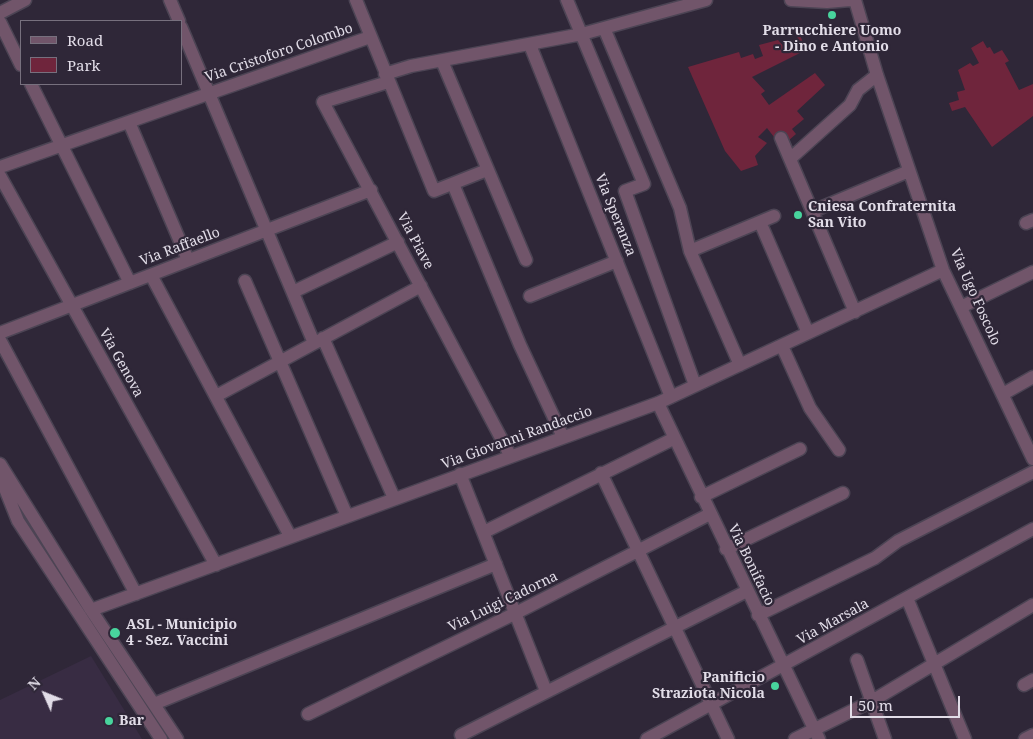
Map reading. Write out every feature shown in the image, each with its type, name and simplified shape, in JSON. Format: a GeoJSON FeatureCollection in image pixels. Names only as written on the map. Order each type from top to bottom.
{"type":"FeatureCollection","features":[{"type":"Feature","properties":{"kind":"street"},"geometry":{"type":"LineString","coordinates":[[0,14],[25,0]]}},
{"type":"Feature","properties":{"kind":"street"},"geometry":{"type":"LineString","coordinates":[[170,0],[179,20]]}},
{"type":"Feature","properties":{"kind":"street"},"geometry":{"type":"LineString","coordinates":[[356,0],[434,191],[487,170]]}},
{"type":"Feature","properties":{"kind":"street"},"geometry":{"type":"LineString","coordinates":[[567,0],[644,184],[625,191],[695,385]]}},
{"type":"Feature","properties":{"kind":"street"},"geometry":{"type":"LineString","coordinates":[[791,0],[827,2],[850,0]]}},
{"type":"Feature","properties":{"kind":"street","name":"Via Ugo Foscolo"},"geometry":{"type":"LineString","coordinates":[[855,0],[877,75],[944,270],[1033,459]]}},
{"type":"Feature","properties":{"kind":"street"},"geometry":{"type":"LineString","coordinates":[[387,78],[442,61],[582,34],[697,2]]}},
{"type":"Feature","properties":{"kind":"street"},"geometry":{"type":"LineString","coordinates":[[0,22],[20,63]]}},
{"type":"Feature","properties":{"kind":"street"},"geometry":{"type":"LineString","coordinates":[[604,28],[680,208],[690,251],[740,365]]}},
{"type":"Feature","properties":{"kind":"street"},"geometry":{"type":"LineString","coordinates":[[182,29],[293,292],[319,341],[394,498]]}},
{"type":"Feature","properties":{"kind":"street","name":"Via Cristoforo Colombo"},"geometry":{"type":"LineString","coordinates":[[0,167],[370,37]]}},
{"type":"Feature","properties":{"kind":"street","name":"Via Speranza"},"geometry":{"type":"LineString","coordinates":[[530,45],[671,397]]}},
{"type":"Feature","properties":{"kind":"street"},"geometry":{"type":"LineString","coordinates":[[442,61],[526,260]]}},
{"type":"Feature","properties":{"kind":"street"},"geometry":{"type":"LineString","coordinates":[[790,158],[850,105],[858,90],[877,75]]}},
{"type":"Feature","properties":{"kind":"street","name":"Via Piave"},"geometry":{"type":"LineString","coordinates":[[387,78],[323,102],[510,455]]}},
{"type":"Feature","properties":{"kind":"street"},"geometry":{"type":"LineString","coordinates":[[31,85],[130,283]]}},
{"type":"Feature","properties":{"kind":"street"},"geometry":{"type":"LineString","coordinates":[[129,122],[188,260]]}},
{"type":"Feature","properties":{"kind":"street"},"geometry":{"type":"LineString","coordinates":[[780,138],[855,312]]}},
{"type":"Feature","properties":{"kind":"street"},"geometry":{"type":"LineString","coordinates":[[813,211],[909,171]]}},
{"type":"Feature","properties":{"kind":"street","name":"Via Genova"},"geometry":{"type":"LineString","coordinates":[[0,176],[216,564]]}},
{"type":"Feature","properties":{"kind":"street"},"geometry":{"type":"LineString","coordinates":[[452,184],[520,345],[563,437]]}},
{"type":"Feature","properties":{"kind":"street","name":"Via Raffaello"},"geometry":{"type":"LineString","coordinates":[[0,332],[371,190]]}},
{"type":"Feature","properties":{"kind":"street"},"geometry":{"type":"LineString","coordinates":[[690,251],[774,216]]}},
{"type":"Feature","properties":{"kind":"street"},"geometry":{"type":"LineString","coordinates":[[760,222],[808,333]]}},
{"type":"Feature","properties":{"kind":"street"},"geometry":{"type":"LineString","coordinates":[[293,292],[398,242]]}},
{"type":"Feature","properties":{"kind":"street"},"geometry":{"type":"LineString","coordinates":[[530,296],[617,261]]}},
{"type":"Feature","properties":{"kind":"street","name":"Via Giovanni Randaccio"},"geometry":{"type":"LineString","coordinates":[[91,610],[510,455],[658,403],[944,270]]}},
{"type":"Feature","properties":{"kind":"street"},"geometry":{"type":"LineString","coordinates":[[961,306],[1033,272]]}},
{"type":"Feature","properties":{"kind":"street"},"geometry":{"type":"LineString","coordinates":[[152,275],[290,536]]}},
{"type":"Feature","properties":{"kind":"street"},"geometry":{"type":"LineString","coordinates":[[245,281],[347,516]]}},
{"type":"Feature","properties":{"kind":"street"},"geometry":{"type":"LineString","coordinates":[[216,396],[421,286]]}},
{"type":"Feature","properties":{"kind":"street"},"geometry":{"type":"LineString","coordinates":[[0,340],[136,594]]}},
{"type":"Feature","properties":{"kind":"street"},"geometry":{"type":"LineString","coordinates":[[782,346],[810,408],[839,450]]}},
{"type":"Feature","properties":{"kind":"street"},"geometry":{"type":"LineString","coordinates":[[1003,394],[1033,377]]}},
{"type":"Feature","properties":{"kind":"street","name":"Via Bonifacio"},"geometry":{"type":"LineString","coordinates":[[658,403],[701,498],[816,734]]}},
{"type":"Feature","properties":{"kind":"street"},"geometry":{"type":"LineString","coordinates":[[484,532],[673,439]]}},
{"type":"Feature","properties":{"kind":"street"},"geometry":{"type":"LineString","coordinates":[[701,498],[800,449]]}},
{"type":"Feature","properties":{"kind":"street"},"geometry":{"type":"LineString","coordinates":[[0,464],[91,610],[177,739]]}},
{"type":"Feature","properties":{"kind":"street"},"geometry":{"type":"LineString","coordinates":[[758,615],[875,558],[898,541],[1033,472]]}},
{"type":"Feature","properties":{"kind":"street"},"geometry":{"type":"LineString","coordinates":[[460,474],[546,691]]}},
{"type":"Feature","properties":{"kind":"street"},"geometry":{"type":"LineString","coordinates":[[601,474],[728,739]]}},
{"type":"Feature","properties":{"kind":"street"},"geometry":{"type":"LineString","coordinates":[[0,476],[18,521],[161,739]]}},
{"type":"Feature","properties":{"kind":"street"},"geometry":{"type":"LineString","coordinates":[[726,549],[843,493]]}},
{"type":"Feature","properties":{"kind":"street","name":"Via Luigi Cadorna"},"geometry":{"type":"LineString","coordinates":[[308,714],[514,614],[710,514]]}},
{"type":"Feature","properties":{"kind":"street","name":"Via Marsala"},"geometry":{"type":"LineString","coordinates":[[647,739],[1033,528]]}},
{"type":"Feature","properties":{"kind":"street"},"geometry":{"type":"LineString","coordinates":[[154,704],[496,564]]}},
{"type":"Feature","properties":{"kind":"street"},"geometry":{"type":"LineString","coordinates":[[461,735],[747,591]]}},
{"type":"Feature","properties":{"kind":"street"},"geometry":{"type":"LineString","coordinates":[[907,598],[965,739]]}},
{"type":"Feature","properties":{"kind":"street"},"geometry":{"type":"LineString","coordinates":[[795,739],[816,734],[1033,605]]}},
{"type":"Feature","properties":{"kind":"street"},"geometry":{"type":"LineString","coordinates":[[857,660],[885,739]]}},
{"type":"Feature","properties":{"kind":"street"},"geometry":{"type":"LineString","coordinates":[[1025,739],[1033,735]]}},
{"type":"Feature","properties":{"kind":"shaded area"},"geometry":{"type":"Polygon","coordinates":[[[91,656],[142,739],[0,739],[0,700],[91,656]]]}},
{"type":"Feature","properties":{"kind":"green space"},"geometry":{"type":"Polygon","coordinates":[[[800,35],[806,50],[752,77],[765,91],[761,94],[769,105],[815,73],[825,85],[797,111],[804,119],[792,129],[796,134],[788,141],[781,132],[774,137],[767,128],[758,137],[767,143],[755,156],[758,165],[741,171],[725,151],[688,67],[739,52],[741,58],[753,54],[755,59],[763,56],[759,45],[778,40],[786,49],[800,35]]]}},
{"type":"Feature","properties":{"kind":"green space"},"geometry":{"type":"Polygon","coordinates":[[[983,41],[994,54],[1002,50],[1009,61],[1005,63],[1019,90],[1033,84],[1033,116],[992,147],[965,107],[952,111],[949,103],[959,100],[957,92],[965,90],[958,70],[970,63],[973,66],[979,63],[971,48],[983,41]]]}},
{"type":"Feature","properties":{"kind":"place","name":"Parrucchiere Uomo - Dino e Antonio"},"geometry":{"type":"Point","coordinates":[832,15]}},
{"type":"Feature","properties":{"kind":"place","name":"Cniesa Confraternita San Vito"},"geometry":{"type":"Point","coordinates":[798,215]}},
{"type":"Feature","properties":{"kind":"place","name":"ASL - Municipio 4 - Sez. Vaccini"},"geometry":{"type":"Point","coordinates":[115,633]}},
{"type":"Feature","properties":{"kind":"place","name":"Panificio Straziota Nicola"},"geometry":{"type":"Point","coordinates":[775,686]}},
{"type":"Feature","properties":{"kind":"place","name":"Bar"},"geometry":{"type":"Point","coordinates":[109,721]}}]}
